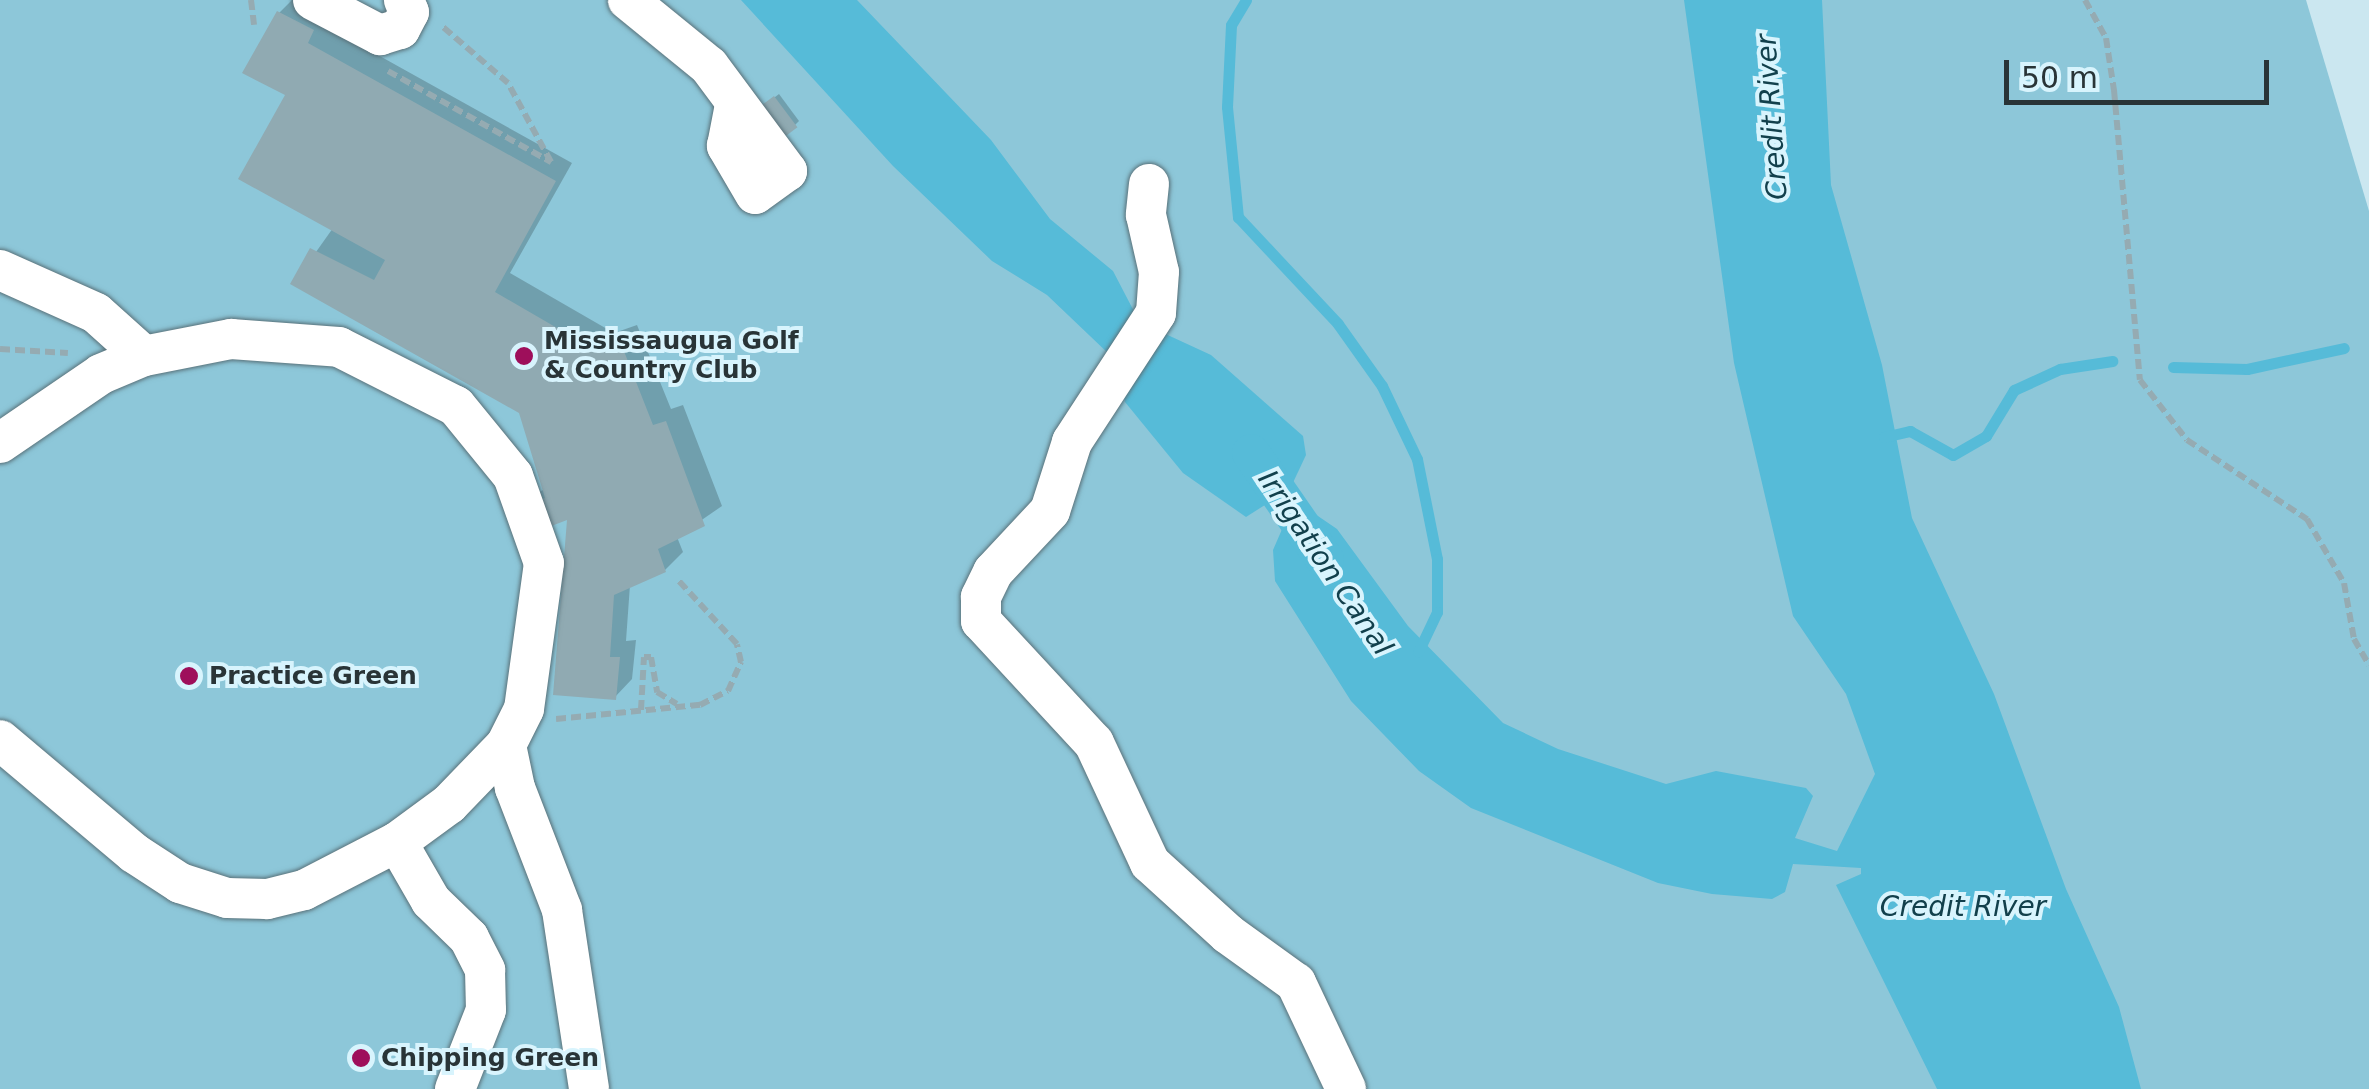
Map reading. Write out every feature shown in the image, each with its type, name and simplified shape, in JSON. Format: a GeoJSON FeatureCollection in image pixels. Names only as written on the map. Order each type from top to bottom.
{"type":"FeatureCollection","features":[{"type":"Feature","properties":{"kind":"lane"},"geometry":{"type":"LineString","coordinates":[[313,0],[380,36],[400,29],[409,12],[418,9]]}},
{"type":"Feature","properties":{"kind":"lane"},"geometry":{"type":"LineString","coordinates":[[628,0],[709,66],[788,171],[755,194],[727,146],[734,110]]}},
{"type":"Feature","properties":{"kind":"lane"},"geometry":{"type":"LineString","coordinates":[[1149,184],[1146,215],[1160,298],[1150,325],[1072,442],[1050,510],[993,572],[981,597],[981,621],[1094,743],[1150,863],[1228,934],[1296,982],[1346,1089]]}},
{"type":"Feature","properties":{"kind":"lane"},"geometry":{"type":"LineString","coordinates":[[0,270],[96,313],[144,356]]}},
{"type":"Feature","properties":{"kind":"lane"},"geometry":{"type":"LineString","coordinates":[[0,443],[101,374],[144,356],[231,339],[339,347],[456,406],[513,476],[544,563],[524,708],[511,735],[449,804],[397,842],[304,890],[268,899],[226,898],[180,883],[134,853],[0,740]]}},
{"type":"Feature","properties":{"kind":"lane"},"geometry":{"type":"LineString","coordinates":[[511,735],[515,788],[562,910],[589,1089]]}},
{"type":"Feature","properties":{"kind":"lane"},"geometry":{"type":"LineString","coordinates":[[397,842],[431,901],[468,938],[485,970],[486,1010],[456,1089]]}},
{"type":"Feature","properties":{"kind":"path"},"geometry":{"type":"LineString","coordinates":[[251,0],[254,25]]}},
{"type":"Feature","properties":{"kind":"path"},"geometry":{"type":"LineString","coordinates":[[2085,0],[2106,38],[2140,380],[2187,440],[2306,519],[2344,583],[2354,640],[2369,665]]}},
{"type":"Feature","properties":{"kind":"path"},"geometry":{"type":"LineString","coordinates":[[385,70],[551,162],[508,83],[418,9]]}},
{"type":"Feature","properties":{"kind":"path"},"geometry":{"type":"LineString","coordinates":[[0,348],[68,352],[101,374]]}},
{"type":"Feature","properties":{"kind":"path"},"geometry":{"type":"LineString","coordinates":[[511,735],[641,710],[716,701],[738,676],[741,662],[727,630],[677,578]]}},
{"type":"Feature","properties":{"kind":"path"},"geometry":{"type":"LineString","coordinates":[[641,710],[644,657],[651,657],[657,692],[683,706]]}},
{"type":"Feature","properties":{"kind":"shaded area","name":"Mississaugua Golf & Country Club"},"geometry":{"type":"Polygon","coordinates":[[[0,0],[2306,0],[2369,211],[2369,1089],[0,1089],[0,0]]]}},
{"type":"Feature","properties":{"kind":"water"},"geometry":{"type":"Polygon","coordinates":[[[741,0],[857,0],[991,140],[1050,219],[1113,271],[1139,321],[1111,356],[1047,295],[992,261],[893,166],[741,0]]]}},
{"type":"Feature","properties":{"kind":"water","name":"Credit River"},"geometry":{"type":"Polygon","coordinates":[[[1684,0],[1822,0],[1831,185],[1882,365],[1912,518],[1994,694],[2066,889],[2119,1007],[2141,1089],[1937,1089],[1836,885],[1861,874],[1861,868],[1793,864],[1785,892],[1772,899],[1712,894],[1658,883],[1471,808],[1419,771],[1351,701],[1275,581],[1273,550],[1283,527],[1315,514],[1337,529],[1408,626],[1503,723],[1558,749],[1666,784],[1716,771],[1806,788],[1813,796],[1795,838],[1837,851],[1875,774],[1846,694],[1793,616],[1734,363],[1684,0]]]}},
{"type":"Feature","properties":{"kind":"water"},"geometry":{"type":"Polygon","coordinates":[[[1159,331],[1211,355],[1303,436],[1306,455],[1290,489],[1246,517],[1183,473],[1125,402],[1121,388],[1159,331]]]}},
{"type":"Feature","properties":{"kind":"building","name":"Mississaugua Golf & Country Club"},"geometry":{"type":"Polygon","coordinates":[[[277,11],[314,30],[308,43],[556,181],[495,292],[595,350],[620,341],[653,425],[666,421],[705,526],[658,549],[666,572],[614,595],[610,657],[620,657],[616,700],[553,695],[567,520],[528,535],[518,509],[545,498],[519,413],[290,284],[310,248],[374,280],[385,260],[238,179],[285,95],[242,73],[277,11]]]}},
{"type":"Feature","properties":{"kind":"building"},"geometry":{"type":"Polygon","coordinates":[[[774,96],[797,127],[778,142],[755,110],[774,96]]]}},
{"type":"Feature","properties":{"kind":"waterway"},"geometry":{"type":"LineString","coordinates":[[1246,0],[1231,25],[1227,107],[1238,217],[1338,324],[1382,386],[1417,459],[1437,559],[1437,612],[1418,652]]}},
{"type":"Feature","properties":{"kind":"waterway"},"geometry":{"type":"LineString","coordinates":[[2173,367],[2247,369],[2344,348]]}},
{"type":"Feature","properties":{"kind":"waterway"},"geometry":{"type":"LineString","coordinates":[[1884,437],[1910,431],[1953,455],[1986,436],[2014,390],[2060,369],[2112,361]]}},
{"type":"Feature","properties":{"kind":"waterway","name":"Irrigation Canal"},"geometry":{"type":"LineString","coordinates":[[1251,453],[1325,560]]}},
{"type":"Feature","properties":{"kind":"place","name":"Mississaugua Golf & Country Club"},"geometry":{"type":"Point","coordinates":[524,356]}},
{"type":"Feature","properties":{"kind":"place","name":"Practice Green"},"geometry":{"type":"Point","coordinates":[189,676]}},
{"type":"Feature","properties":{"kind":"place","name":"Chipping Green"},"geometry":{"type":"Point","coordinates":[361,1058]}}]}
